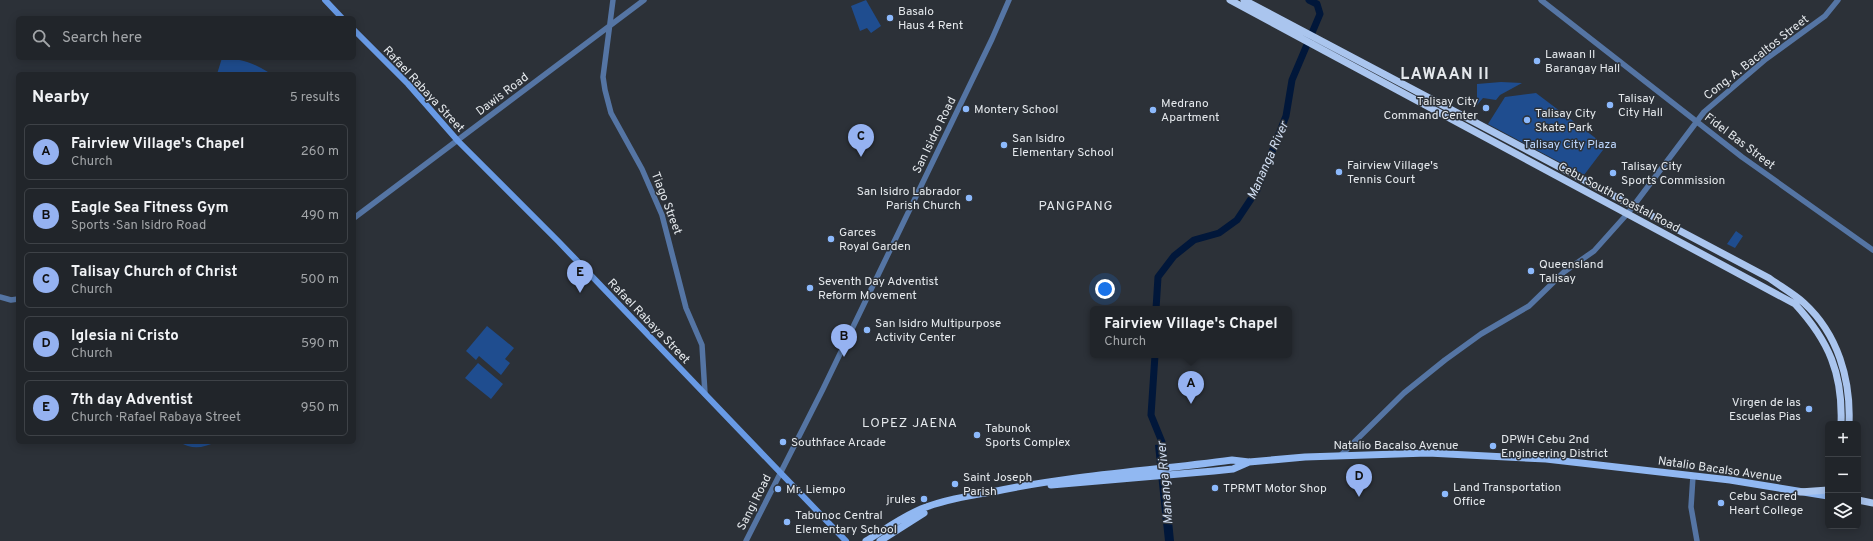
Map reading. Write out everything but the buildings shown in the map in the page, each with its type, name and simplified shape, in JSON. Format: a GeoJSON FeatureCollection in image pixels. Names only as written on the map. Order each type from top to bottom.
{"type":"FeatureCollection","features":[{"type":"Feature","properties":{"kind":"highway","name":"Cebu South Coastal Road"},"geometry":{"type":"LineString","coordinates":[[1230,0],[1769,278],[1804,303],[1817,317],[1831,337],[1840,356],[1847,379],[1850,401],[1849,421]]}},
{"type":"Feature","properties":{"kind":"highway","name":"Cebu South Coastal Road"},"geometry":{"type":"LineString","coordinates":[[1244,0],[1627,214],[1795,304],[1812,322],[1823,339],[1834,363],[1839,380],[1841,395],[1841,421]]}},
{"type":"Feature","properties":{"kind":"highway"},"geometry":{"type":"LineString","coordinates":[[1800,492],[1825,490]]}},
{"type":"Feature","properties":{"kind":"highway"},"geometry":{"type":"LineString","coordinates":[[1861,501],[1873,503]]}},
{"type":"Feature","properties":{"kind":"highway"},"geometry":{"type":"LineString","coordinates":[[1861,502],[1873,507]]}},
{"type":"Feature","properties":{"kind":"main road"},"geometry":{"type":"LineString","coordinates":[[325,0],[340,16]]}},
{"type":"Feature","properties":{"kind":"main road","name":"Rafael Rabaya Street"},"geometry":{"type":"LineString","coordinates":[[356,32],[408,84],[458,141],[846,541]]}},
{"type":"Feature","properties":{"kind":"main road","name":"Natalio Bacalso Avenue"},"geometry":{"type":"LineString","coordinates":[[866,541],[923,510],[1030,484],[1088,475],[1232,460],[1249,462],[1340,456],[1428,453],[1546,459],[1693,476],[1825,496]]}},
{"type":"Feature","properties":{"kind":"main road","name":"Natalio Bacalso Avenue"},"geometry":{"type":"LineString","coordinates":[[873,541],[923,510],[1031,488],[1233,469],[1249,462]]}},
{"type":"Feature","properties":{"kind":"main road","name":"Natalio Bacalso Avenue"},"geometry":{"type":"LineString","coordinates":[[880,541],[923,510]]}},
{"type":"Feature","properties":{"kind":"street","name":"Tiago Street"},"geometry":{"type":"LineString","coordinates":[[613,0],[603,77],[608,102],[611,113],[642,169],[662,215],[686,308],[702,345],[705,394]]}},
{"type":"Feature","properties":{"kind":"street","name":"Dawis Road"},"geometry":{"type":"LineString","coordinates":[[356,217],[644,0]]}},
{"type":"Feature","properties":{"kind":"street","name":"San Isidro Road"},"geometry":{"type":"LineString","coordinates":[[781,473],[919,193],[1009,0]]}},
{"type":"Feature","properties":{"kind":"street","name":"Fidel Bas Street"},"geometry":{"type":"LineString","coordinates":[[1541,0],[1742,157],[1873,250]]}},
{"type":"Feature","properties":{"kind":"street","name":"Cong. A. Bacaltos Street"},"geometry":{"type":"LineString","coordinates":[[1340,456],[1404,393],[1445,360],[1481,334],[1529,306],[1564,272],[1594,251],[1633,207],[1704,112],[1766,59],[1825,16],[1838,0]]}},
{"type":"Feature","properties":{"kind":"street"},"geometry":{"type":"LineString","coordinates":[[0,297],[11,300],[16,299]]}},
{"type":"Feature","properties":{"kind":"street","name":"Sangi Road"},"geometry":{"type":"LineString","coordinates":[[746,541],[781,473]]}},
{"type":"Feature","properties":{"kind":"street"},"geometry":{"type":"LineString","coordinates":[[1693,476],[1691,507],[1697,541]]}},
{"type":"Feature","properties":{"kind":"green space"},"geometry":{"type":"Polygon","coordinates":[[[866,0],[881,26],[871,33],[867,28],[860,31],[851,6],[866,0]]]}},
{"type":"Feature","properties":{"kind":"green space"},"geometry":{"type":"Polygon","coordinates":[[[221,60],[238,60],[257,66],[268,72],[218,72],[221,60]]]}},
{"type":"Feature","properties":{"kind":"green space"},"geometry":{"type":"Polygon","coordinates":[[[1501,82],[1522,83],[1500,95],[1496,100],[1483,98],[1477,105],[1477,84],[1501,82]]]}},
{"type":"Feature","properties":{"kind":"green space","name":"Talisay City Plaza"},"geometry":{"type":"Polygon","coordinates":[[[1536,93],[1606,146],[1584,175],[1488,124],[1505,97],[1536,93]]]}},
{"type":"Feature","properties":{"kind":"green space"},"geometry":{"type":"Polygon","coordinates":[[[1736,231],[1743,236],[1735,248],[1727,244],[1736,231]]]}},
{"type":"Feature","properties":{"kind":"green space"},"geometry":{"type":"Polygon","coordinates":[[[487,326],[514,348],[505,359],[510,363],[501,375],[479,356],[476,360],[466,351],[487,326]]]}},
{"type":"Feature","properties":{"kind":"green space"},"geometry":{"type":"Polygon","coordinates":[[[478,363],[503,384],[491,399],[465,378],[478,363]]]}},
{"type":"Feature","properties":{"kind":"green space"},"geometry":{"type":"Polygon","coordinates":[[[183,444],[210,444],[198,447],[183,444]]]}},
{"type":"Feature","properties":{"kind":"water"},"geometry":{"type":"Polygon","coordinates":[[[1167,443],[1165,449],[1174,541],[1165,541],[1155,445],[1167,443]]]}},
{"type":"Feature","properties":{"kind":"waterway","name":"Mananga River"},"geometry":{"type":"LineString","coordinates":[[1156,306],[1158,277],[1174,256],[1194,240],[1219,233],[1237,220],[1257,190],[1286,116],[1292,80],[1320,14],[1317,4],[1309,0]]}},
{"type":"Feature","properties":{"kind":"waterway","name":"Mananga River"},"geometry":{"type":"LineString","coordinates":[[1155,358],[1151,415],[1162,442],[1163,453]]}},
{"type":"Feature","properties":{"kind":"place","name":"Basalo Haus 4 Rent"},"geometry":{"type":"Point","coordinates":[890,18]}},
{"type":"Feature","properties":{"kind":"place","name":"Lawaan II Barangay Hall"},"geometry":{"type":"Point","coordinates":[1537,61]}},
{"type":"Feature","properties":{"kind":"place","name":"Talisay City Hall"},"geometry":{"type":"Point","coordinates":[1610,105]}},
{"type":"Feature","properties":{"kind":"place","name":"Talisay City Command Center"},"geometry":{"type":"Point","coordinates":[1486,108]}},
{"type":"Feature","properties":{"kind":"place","name":"Montery School"},"geometry":{"type":"Point","coordinates":[966,109]}},
{"type":"Feature","properties":{"kind":"place","name":"Medrano Apartment"},"geometry":{"type":"Point","coordinates":[1153,110]}},
{"type":"Feature","properties":{"kind":"place","name":"Talisay City Skate Park"},"geometry":{"type":"Point","coordinates":[1527,120]}},
{"type":"Feature","properties":{"kind":"place","name":"San Isidro Elementary School"},"geometry":{"type":"Point","coordinates":[1004,145]}},
{"type":"Feature","properties":{"kind":"place","name":"Talisay Church of Christ"},"geometry":{"type":"Point","coordinates":[861,157]}},
{"type":"Feature","properties":{"kind":"place","name":"Fairview Village's Tennis Court"},"geometry":{"type":"Point","coordinates":[1339,172]}},
{"type":"Feature","properties":{"kind":"place","name":"Talisay City Sports Commission"},"geometry":{"type":"Point","coordinates":[1613,173]}},
{"type":"Feature","properties":{"kind":"place","name":"San Isidro Labrador Parish Church"},"geometry":{"type":"Point","coordinates":[969,198]}},
{"type":"Feature","properties":{"kind":"place","name":"Garces Royal Garden"},"geometry":{"type":"Point","coordinates":[831,239]}},
{"type":"Feature","properties":{"kind":"place","name":"Queensland Talisay"},"geometry":{"type":"Point","coordinates":[1531,271]}},
{"type":"Feature","properties":{"kind":"place","name":"Seventh Day Adventist Reform Movement"},"geometry":{"type":"Point","coordinates":[810,288]}},
{"type":"Feature","properties":{"kind":"place","name":"7th day Adventist"},"geometry":{"type":"Point","coordinates":[580,293]}},
{"type":"Feature","properties":{"kind":"place","name":"San Isidro Multipurpose Activity Center"},"geometry":{"type":"Point","coordinates":[867,330]}},
{"type":"Feature","properties":{"kind":"place","name":"Eagle Sea Fitness Gym"},"geometry":{"type":"Point","coordinates":[844,357]}},
{"type":"Feature","properties":{"kind":"place","name":"Fairview Village's Chapel"},"geometry":{"type":"Point","coordinates":[1191,404]}},
{"type":"Feature","properties":{"kind":"place","name":"Virgen de las Escuelas Pias"},"geometry":{"type":"Point","coordinates":[1809,409]}},
{"type":"Feature","properties":{"kind":"place","name":"Tabunok Sports Complex"},"geometry":{"type":"Point","coordinates":[977,435]}},
{"type":"Feature","properties":{"kind":"place","name":"Southface Arcade"},"geometry":{"type":"Point","coordinates":[783,442]}},
{"type":"Feature","properties":{"kind":"place","name":"DPWH Cebu 2nd Engineering District"},"geometry":{"type":"Point","coordinates":[1493,446]}},
{"type":"Feature","properties":{"kind":"place","name":"Saint Joseph Parish"},"geometry":{"type":"Point","coordinates":[955,484]}},
{"type":"Feature","properties":{"kind":"place","name":"TPRMT Motor Shop"},"geometry":{"type":"Point","coordinates":[1215,488]}},
{"type":"Feature","properties":{"kind":"place","name":"Mr. Liempo"},"geometry":{"type":"Point","coordinates":[778,489]}},
{"type":"Feature","properties":{"kind":"place","name":"Land Transportation Office"},"geometry":{"type":"Point","coordinates":[1445,494]}},
{"type":"Feature","properties":{"kind":"place","name":"Iglesia ni Cristo"},"geometry":{"type":"Point","coordinates":[1359,497]}},
{"type":"Feature","properties":{"kind":"place","name":"jrules"},"geometry":{"type":"Point","coordinates":[924,499]}},
{"type":"Feature","properties":{"kind":"place","name":"Cebu Sacred Heart College"},"geometry":{"type":"Point","coordinates":[1721,503]}},
{"type":"Feature","properties":{"kind":"place","name":"Tabunoc Central Elementary School"},"geometry":{"type":"Point","coordinates":[787,522]}},
{"type":"Feature","properties":{"kind":"district","name":"LAWAAN II"},"geometry":{"type":"Point","coordinates":[1445,73]}},
{"type":"Feature","properties":{"kind":"district","name":"PANGPANG"},"geometry":{"type":"Point","coordinates":[1076,205]}},
{"type":"Feature","properties":{"kind":"district","name":"LOPEZ JAENA"},"geometry":{"type":"Point","coordinates":[910,422]}}]}
